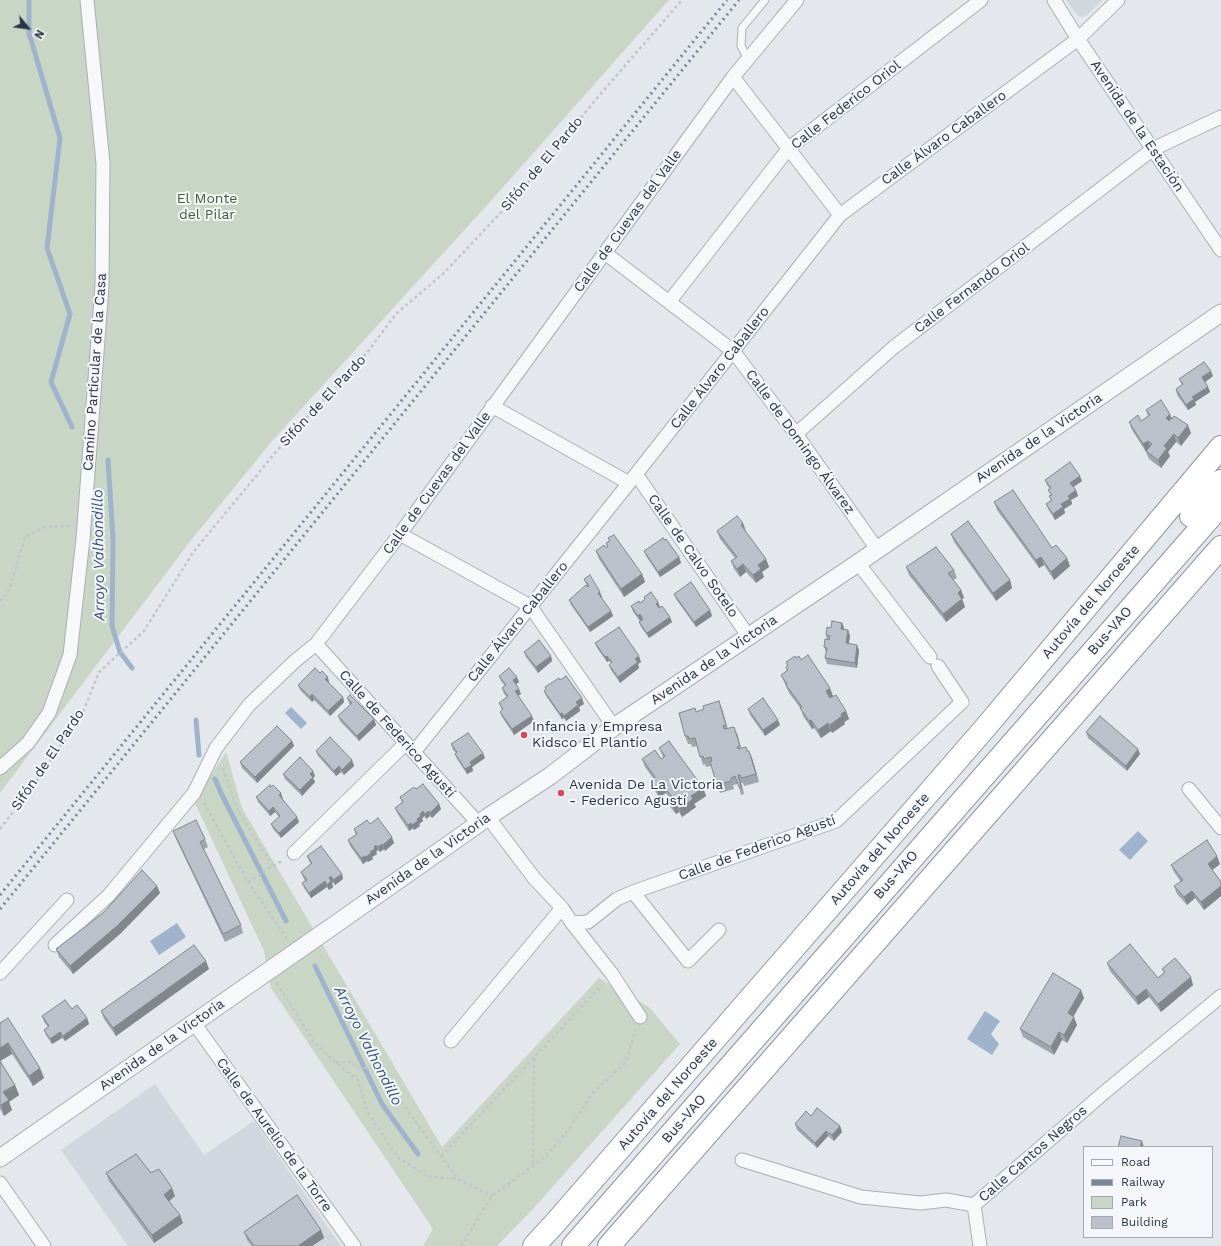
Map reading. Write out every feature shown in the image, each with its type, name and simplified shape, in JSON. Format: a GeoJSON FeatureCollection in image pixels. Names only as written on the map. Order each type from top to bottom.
{"type":"FeatureCollection","features":[{"type":"Feature","properties":{"kind":"highway","name":"Autovía del Noroeste"},"geometry":{"type":"LineString","coordinates":[[534,1246],[985,728],[1221,447]]}},
{"type":"Feature","properties":{"kind":"highway"},"geometry":{"type":"LineString","coordinates":[[1008,748],[1106,617],[1221,481]]}},
{"type":"Feature","properties":{"kind":"highway","name":"Bus-VAO"},"geometry":{"type":"LineString","coordinates":[[572,1246],[1221,504]]}},
{"type":"Feature","properties":{"kind":"highway"},"geometry":{"type":"LineString","coordinates":[[609,1246],[1221,547]]}},
{"type":"Feature","properties":{"kind":"street","name":"Camino Particular de la Casa"},"geometry":{"type":"LineString","coordinates":[[0,768],[28,743],[49,713],[70,655],[83,539],[102,270],[103,163],[87,0]]}},
{"type":"Feature","properties":{"kind":"street","name":"Calle de Cuevas del Valle"},"geometry":{"type":"LineString","coordinates":[[55,945],[109,895],[194,793],[216,748],[249,706],[295,661],[316,644],[400,534],[733,77],[797,0]]}},
{"type":"Feature","properties":{"kind":"street","name":"Calle Federico Oriol"},"geometry":{"type":"LineString","coordinates":[[669,302],[788,148],[981,0]]}},
{"type":"Feature","properties":{"kind":"street","name":"Avenida de la Estación"},"geometry":{"type":"LineString","coordinates":[[1054,0],[1078,39],[1221,250]]}},
{"type":"Feature","properties":{"kind":"street","name":"Calle Álvaro Caballero"},"geometry":{"type":"LineString","coordinates":[[294,854],[410,748],[530,606],[633,479],[840,215],[1078,39],[1118,0]]}},
{"type":"Feature","properties":{"kind":"street"},"geometry":{"type":"LineString","coordinates":[[733,77],[840,215]]}},
{"type":"Feature","properties":{"kind":"street","name":"Calle Fernando Oriol"},"geometry":{"type":"LineString","coordinates":[[796,434],[894,348],[1153,149],[1221,117]]}},
{"type":"Feature","properties":{"kind":"street","name":"Calle de Domingo Álvarez"},"geometry":{"type":"LineString","coordinates":[[605,253],[734,351],[796,434],[877,548]]}},
{"type":"Feature","properties":{"kind":"street","name":"Avenida de la Victoria"},"geometry":{"type":"LineString","coordinates":[[0,1158],[483,820],[550,776],[614,728],[858,563],[877,548],[1221,313]]}},
{"type":"Feature","properties":{"kind":"street","name":"Calle de Calvo Sotelo"},"geometry":{"type":"LineString","coordinates":[[492,406],[633,479],[749,637]]}},
{"type":"Feature","properties":{"kind":"street"},"geometry":{"type":"LineString","coordinates":[[400,534],[530,606],[614,728]]}},
{"type":"Feature","properties":{"kind":"street","name":"Calle de Federico Agustí"},"geometry":{"type":"LineString","coordinates":[[572,923],[588,922],[617,899],[633,892],[836,822],[962,702],[934,661],[858,563]]}},
{"type":"Feature","properties":{"kind":"street","name":"Calle de Federico Agustí"},"geometry":{"type":"LineString","coordinates":[[316,644],[410,748],[483,820],[562,908],[612,974],[640,1017]]}},
{"type":"Feature","properties":{"kind":"street"},"geometry":{"type":"LineString","coordinates":[[1189,789],[1221,828]]}},
{"type":"Feature","properties":{"kind":"street"},"geometry":{"type":"LineString","coordinates":[[633,892],[688,961],[719,930]]}},
{"type":"Feature","properties":{"kind":"street"},"geometry":{"type":"LineString","coordinates":[[0,973],[67,900]]}},
{"type":"Feature","properties":{"kind":"street"},"geometry":{"type":"LineString","coordinates":[[451,1041],[562,908]]}},
{"type":"Feature","properties":{"kind":"street","name":"Calle Cantos Negros"},"geometry":{"type":"LineString","coordinates":[[742,1160],[861,1197],[921,1203],[946,1200],[974,1205],[1106,1090],[1221,996]]}},
{"type":"Feature","properties":{"kind":"street","name":"Calle de Aurelio de la Torre"},"geometry":{"type":"LineString","coordinates":[[194,1023],[354,1246]]}},
{"type":"Feature","properties":{"kind":"street"},"geometry":{"type":"LineString","coordinates":[[0,1183],[44,1246]]}},
{"type":"Feature","properties":{"kind":"street"},"geometry":{"type":"LineString","coordinates":[[974,1205],[980,1246]]}},
{"type":"Feature","properties":{"kind":"lane"},"geometry":{"type":"LineString","coordinates":[[748,59],[742,46],[742,28],[765,0]]}},
{"type":"Feature","properties":{"kind":"path","name":"Sifón de El Pardo"},"geometry":{"type":"LineString","coordinates":[[0,829],[38,779],[83,712],[99,672],[144,631],[194,551],[290,435],[370,350],[396,314],[444,273],[522,190],[597,98],[682,0]]}},
{"type":"Feature","properties":{"kind":"path"},"geometry":{"type":"LineString","coordinates":[[0,601],[8,593],[25,537],[45,527],[72,526],[83,539]]}},
{"type":"Feature","properties":{"kind":"path"},"geometry":{"type":"LineString","coordinates":[[216,748],[238,811],[273,866],[248,882]]}},
{"type":"Feature","properties":{"kind":"path"},"geometry":{"type":"LineString","coordinates":[[194,793],[204,803],[248,882],[296,951]]}},
{"type":"Feature","properties":{"kind":"path"},"geometry":{"type":"LineString","coordinates":[[441,1156],[612,974]]}},
{"type":"Feature","properties":{"kind":"path"},"geometry":{"type":"LineString","coordinates":[[276,981],[313,1041],[336,1063],[358,1080],[367,1111],[397,1157],[427,1176],[458,1179],[492,1196]]}},
{"type":"Feature","properties":{"kind":"path"},"geometry":{"type":"LineString","coordinates":[[461,1246],[492,1196],[545,1157],[569,1129],[592,1094],[625,1063],[640,1017]]}},
{"type":"Feature","properties":{"kind":"path"},"geometry":{"type":"LineString","coordinates":[[534,1057],[534,1165]]}},
{"type":"Feature","properties":{"kind":"path"},"geometry":{"type":"LineString","coordinates":[[336,1063],[349,1061],[358,1067],[377,1069],[458,1179]]}},
{"type":"Feature","properties":{"kind":"shaded area"},"geometry":{"type":"Polygon","coordinates":[[[1066,0],[1103,0],[1086,16],[1080,17],[1066,0]]]}},
{"type":"Feature","properties":{"kind":"shaded area"},"geometry":{"type":"Polygon","coordinates":[[[155,1084],[204,1155],[254,1121],[341,1246],[128,1246],[61,1150],[155,1084]]]}},
{"type":"Feature","properties":{"kind":"green space","name":"El Monte del Pilar"},"geometry":{"type":"Polygon","coordinates":[[[0,0],[669,0],[489,203],[273,440],[188,544],[0,793],[0,0]]]}},
{"type":"Feature","properties":{"kind":"green space"},"geometry":{"type":"Polygon","coordinates":[[[226,752],[242,808],[442,1147],[599,978],[649,1007],[680,1044],[532,1210],[497,1246],[423,1246],[433,1229],[271,988],[264,951],[194,801],[226,752]]]}},
{"type":"Feature","properties":{"kind":"water"},"geometry":{"type":"Polygon","coordinates":[[[291,707],[307,723],[301,729],[285,713],[291,707]]]}},
{"type":"Feature","properties":{"kind":"water"},"geometry":{"type":"Polygon","coordinates":[[[1138,831],[1148,841],[1130,860],[1119,850],[1138,831]]]}},
{"type":"Feature","properties":{"kind":"water"},"geometry":{"type":"Polygon","coordinates":[[[177,923],[186,937],[159,955],[150,941],[177,923]]]}},
{"type":"Feature","properties":{"kind":"water"},"geometry":{"type":"Polygon","coordinates":[[[985,1011],[1000,1021],[991,1034],[999,1044],[992,1055],[967,1039],[985,1011]]]}},
{"type":"Feature","properties":{"kind":"building"},"geometry":{"type":"Polygon","coordinates":[[[1204,362],[1211,371],[1202,377],[1208,387],[1192,397],[1194,399],[1186,405],[1176,389],[1183,384],[1179,379],[1204,362]]]}},
{"type":"Feature","properties":{"kind":"building"},"geometry":{"type":"Polygon","coordinates":[[[1161,400],[1170,414],[1166,418],[1169,421],[1174,416],[1188,425],[1178,438],[1174,434],[1164,446],[1167,448],[1158,460],[1146,451],[1152,444],[1148,441],[1143,444],[1129,422],[1138,415],[1141,421],[1150,415],[1146,410],[1161,400]]]}},
{"type":"Feature","properties":{"kind":"building"},"geometry":{"type":"Polygon","coordinates":[[[1070,462],[1080,476],[1070,483],[1076,490],[1068,496],[1070,499],[1061,504],[1063,507],[1053,514],[1046,504],[1052,500],[1049,496],[1052,495],[1048,490],[1051,488],[1045,480],[1070,462]]]}},
{"type":"Feature","properties":{"kind":"building"},"geometry":{"type":"Polygon","coordinates":[[[1013,490],[1052,548],[1056,545],[1067,558],[1051,572],[1041,557],[1036,560],[994,502],[1013,490]]]}},
{"type":"Feature","properties":{"kind":"building"},"geometry":{"type":"Polygon","coordinates":[[[737,516],[743,523],[741,525],[766,559],[758,565],[761,569],[753,575],[743,564],[737,569],[731,561],[737,557],[717,531],[737,516]]]}},
{"type":"Feature","properties":{"kind":"building"},"geometry":{"type":"Polygon","coordinates":[[[968,521],[1010,580],[993,593],[951,534],[968,521]]]}},
{"type":"Feature","properties":{"kind":"building"},"geometry":{"type":"Polygon","coordinates":[[[614,535],[642,574],[621,589],[596,551],[604,545],[606,548],[608,546],[606,543],[610,541],[608,538],[614,535]]]}},
{"type":"Feature","properties":{"kind":"building"},"geometry":{"type":"Polygon","coordinates":[[[663,538],[664,540],[666,539],[679,557],[658,572],[644,551],[663,538]]]}},
{"type":"Feature","properties":{"kind":"building"},"geometry":{"type":"Polygon","coordinates":[[[936,547],[954,570],[948,573],[961,590],[958,593],[962,599],[943,614],[906,567],[936,547]]]}},
{"type":"Feature","properties":{"kind":"building"},"geometry":{"type":"Polygon","coordinates":[[[590,575],[600,592],[598,593],[611,611],[588,627],[569,600],[586,585],[588,587],[589,586],[584,579],[590,575]]]}},
{"type":"Feature","properties":{"kind":"building"},"geometry":{"type":"Polygon","coordinates":[[[691,582],[710,610],[694,622],[674,594],[691,582]]]}},
{"type":"Feature","properties":{"kind":"building"},"geometry":{"type":"Polygon","coordinates":[[[651,592],[658,602],[656,604],[659,608],[662,606],[670,617],[647,633],[639,622],[643,619],[640,614],[638,616],[631,606],[639,601],[640,603],[643,601],[645,599],[644,597],[651,592]]]}},
{"type":"Feature","properties":{"kind":"building"},"geometry":{"type":"Polygon","coordinates":[[[832,621],[842,623],[841,629],[848,630],[846,643],[857,645],[855,663],[825,658],[827,648],[824,647],[825,639],[829,640],[830,636],[826,635],[827,627],[831,628],[832,621]]]}},
{"type":"Feature","properties":{"kind":"building"},"geometry":{"type":"Polygon","coordinates":[[[619,627],[639,656],[635,659],[638,662],[618,677],[609,665],[612,662],[607,656],[605,657],[595,643],[619,627]]]}},
{"type":"Feature","properties":{"kind":"building"},"geometry":{"type":"Polygon","coordinates":[[[539,640],[551,656],[536,667],[524,652],[539,640]]]}},
{"type":"Feature","properties":{"kind":"building"},"geometry":{"type":"Polygon","coordinates":[[[808,655],[830,688],[826,691],[830,698],[836,695],[846,711],[830,725],[828,723],[818,730],[811,720],[809,721],[800,708],[802,707],[786,685],[787,684],[781,675],[788,670],[786,667],[788,665],[786,662],[795,656],[796,658],[799,656],[801,660],[808,655]]]}},
{"type":"Feature","properties":{"kind":"building"},"geometry":{"type":"Polygon","coordinates":[[[315,668],[320,673],[322,671],[328,677],[325,679],[343,697],[328,711],[312,694],[310,697],[298,685],[315,668]]]}},
{"type":"Feature","properties":{"kind":"building"},"geometry":{"type":"Polygon","coordinates":[[[509,668],[517,677],[513,680],[519,689],[515,691],[532,716],[512,729],[500,712],[503,709],[499,703],[508,696],[502,688],[506,685],[499,676],[509,668]]]}},
{"type":"Feature","properties":{"kind":"building"},"geometry":{"type":"Polygon","coordinates":[[[566,676],[582,698],[576,702],[578,705],[564,716],[562,713],[560,714],[544,691],[546,689],[545,687],[559,678],[560,680],[566,676]]]}},
{"type":"Feature","properties":{"kind":"building"},"geometry":{"type":"Polygon","coordinates":[[[350,695],[374,719],[357,736],[338,716],[352,703],[347,698],[350,695]]]}},
{"type":"Feature","properties":{"kind":"building"},"geometry":{"type":"Polygon","coordinates":[[[763,698],[778,720],[763,730],[748,709],[763,698]]]}},
{"type":"Feature","properties":{"kind":"building"},"geometry":{"type":"Polygon","coordinates":[[[719,701],[726,725],[723,726],[724,729],[734,727],[740,746],[737,747],[738,749],[746,747],[747,751],[749,751],[756,774],[742,778],[738,775],[741,787],[739,787],[735,776],[731,778],[731,781],[717,785],[710,762],[712,761],[711,757],[704,759],[703,756],[700,757],[695,738],[689,739],[688,736],[685,736],[679,713],[695,708],[696,712],[704,709],[703,706],[719,701]]]}},
{"type":"Feature","properties":{"kind":"building"},"geometry":{"type":"Polygon","coordinates":[[[1100,716],[1138,749],[1126,766],[1086,732],[1100,716]]]}},
{"type":"Feature","properties":{"kind":"building"},"geometry":{"type":"Polygon","coordinates":[[[277,726],[292,741],[255,777],[240,762],[277,726]]]}},
{"type":"Feature","properties":{"kind":"building"},"geometry":{"type":"Polygon","coordinates":[[[468,733],[483,753],[470,762],[472,765],[465,769],[455,754],[457,752],[451,744],[468,733]]]}},
{"type":"Feature","properties":{"kind":"building"},"geometry":{"type":"Polygon","coordinates":[[[330,737],[352,760],[342,770],[339,766],[334,771],[316,751],[330,737]]]}},
{"type":"Feature","properties":{"kind":"building"},"geometry":{"type":"Polygon","coordinates":[[[669,741],[703,788],[691,796],[693,799],[679,809],[676,804],[673,807],[668,800],[672,797],[663,785],[657,789],[650,780],[655,777],[642,759],[655,750],[661,759],[665,756],[659,748],[669,741]]]}},
{"type":"Feature","properties":{"kind":"building"},"geometry":{"type":"Polygon","coordinates":[[[300,757],[313,771],[310,774],[313,777],[300,790],[283,774],[300,757]]]}},
{"type":"Feature","properties":{"kind":"building"},"geometry":{"type":"Polygon","coordinates":[[[423,784],[439,804],[430,813],[429,811],[425,814],[423,811],[420,814],[421,816],[417,819],[418,821],[412,825],[411,823],[408,825],[395,808],[403,802],[400,797],[414,787],[416,789],[423,784]]]}},
{"type":"Feature","properties":{"kind":"building"},"geometry":{"type":"Polygon","coordinates":[[[270,785],[271,787],[273,785],[281,793],[279,795],[297,817],[279,833],[271,824],[280,816],[273,807],[269,811],[256,797],[270,785]]]}},
{"type":"Feature","properties":{"kind":"building"},"geometry":{"type":"Polygon","coordinates":[[[378,818],[392,837],[383,845],[382,844],[378,847],[376,845],[374,847],[375,849],[370,852],[371,853],[366,857],[361,858],[348,840],[357,834],[354,829],[367,820],[370,824],[378,818]]]}},
{"type":"Feature","properties":{"kind":"building"},"geometry":{"type":"Polygon","coordinates":[[[196,820],[205,839],[200,842],[241,925],[223,934],[173,831],[196,820]]]}},
{"type":"Feature","properties":{"kind":"building"},"geometry":{"type":"Polygon","coordinates":[[[1207,840],[1217,856],[1208,864],[1221,882],[1221,886],[1201,902],[1192,891],[1184,897],[1174,886],[1183,880],[1171,865],[1207,840]]]}},
{"type":"Feature","properties":{"kind":"building"},"geometry":{"type":"Polygon","coordinates":[[[321,846],[342,874],[333,880],[331,876],[329,878],[331,881],[327,885],[325,881],[309,893],[302,883],[307,880],[301,872],[312,863],[307,856],[321,846]]]}},
{"type":"Feature","properties":{"kind":"building"},"geometry":{"type":"Polygon","coordinates":[[[142,870],[157,886],[117,926],[70,966],[56,949],[103,913],[142,870]]]}},
{"type":"Feature","properties":{"kind":"building"},"geometry":{"type":"Polygon","coordinates":[[[1130,944],[1158,978],[1165,972],[1162,969],[1175,958],[1191,977],[1158,1004],[1146,989],[1136,997],[1107,963],[1130,944]]]}},
{"type":"Feature","properties":{"kind":"building"},"geometry":{"type":"Polygon","coordinates":[[[194,945],[206,961],[113,1028],[101,1011],[194,945]]]}},
{"type":"Feature","properties":{"kind":"building"},"geometry":{"type":"Polygon","coordinates":[[[1053,973],[1081,990],[1068,1013],[1074,1017],[1064,1035],[1059,1032],[1051,1047],[1020,1029],[1053,973]]]}},
{"type":"Feature","properties":{"kind":"building"},"geometry":{"type":"Polygon","coordinates":[[[65,1000],[72,1009],[77,1005],[87,1018],[63,1036],[60,1032],[50,1039],[44,1030],[49,1026],[42,1016],[65,1000]]]}},
{"type":"Feature","properties":{"kind":"building"},"geometry":{"type":"Polygon","coordinates":[[[8,1018],[40,1068],[29,1076],[8,1043],[0,1048],[0,1023],[8,1018]]]}},
{"type":"Feature","properties":{"kind":"building"},"geometry":{"type":"Polygon","coordinates":[[[0,1061],[15,1085],[3,1092],[9,1100],[1,1105],[0,1105],[0,1061]]]}},
{"type":"Feature","properties":{"kind":"building"},"geometry":{"type":"Polygon","coordinates":[[[817,1108],[840,1126],[832,1135],[826,1131],[815,1143],[795,1124],[806,1111],[811,1116],[817,1108]]]}},
{"type":"Feature","properties":{"kind":"building"},"geometry":{"type":"Polygon","coordinates":[[[1121,1136],[1142,1141],[1140,1146],[1118,1146],[1121,1136]]]}},
{"type":"Feature","properties":{"kind":"building"},"geometry":{"type":"Polygon","coordinates":[[[136,1154],[151,1173],[159,1169],[172,1188],[164,1195],[180,1215],[152,1235],[106,1173],[136,1154]]]}},
{"type":"Feature","properties":{"kind":"building"},"geometry":{"type":"Polygon","coordinates":[[[297,1195],[321,1230],[298,1246],[254,1246],[244,1232],[297,1195]]]}},
{"type":"Feature","properties":{"kind":"waterway","name":"Arroyo Valhondillo"},"geometry":{"type":"LineString","coordinates":[[29,0],[29,33],[60,138],[47,248],[70,314],[51,382],[72,427]]}},
{"type":"Feature","properties":{"kind":"waterway","name":"Arroyo Valhondillo"},"geometry":{"type":"LineString","coordinates":[[108,460],[113,539],[112,626],[120,652],[132,668]]}},
{"type":"Feature","properties":{"kind":"waterway","name":"Arroyo Valhondillo"},"geometry":{"type":"LineString","coordinates":[[196,720],[199,755]]}},
{"type":"Feature","properties":{"kind":"waterway","name":"Arroyo Valhondillo"},"geometry":{"type":"LineString","coordinates":[[215,779],[286,921]]}},
{"type":"Feature","properties":{"kind":"waterway","name":"Arroyo Valhondillo"},"geometry":{"type":"LineString","coordinates":[[315,966],[382,1104],[418,1154]]}},
{"type":"Feature","properties":{"kind":"railway"},"geometry":{"type":"LineString","coordinates":[[0,895],[727,0]]}},
{"type":"Feature","properties":{"kind":"railway"},"geometry":{"type":"LineString","coordinates":[[0,909],[739,0]]}},
{"type":"Feature","properties":{"kind":"place","name":"Infancia y Empresa Kidsco El Plantío"},"geometry":{"type":"Point","coordinates":[524,735]}},
{"type":"Feature","properties":{"kind":"place","name":"Avenida De La Victoria - Federico Agustí"},"geometry":{"type":"Point","coordinates":[561,793]}}]}
